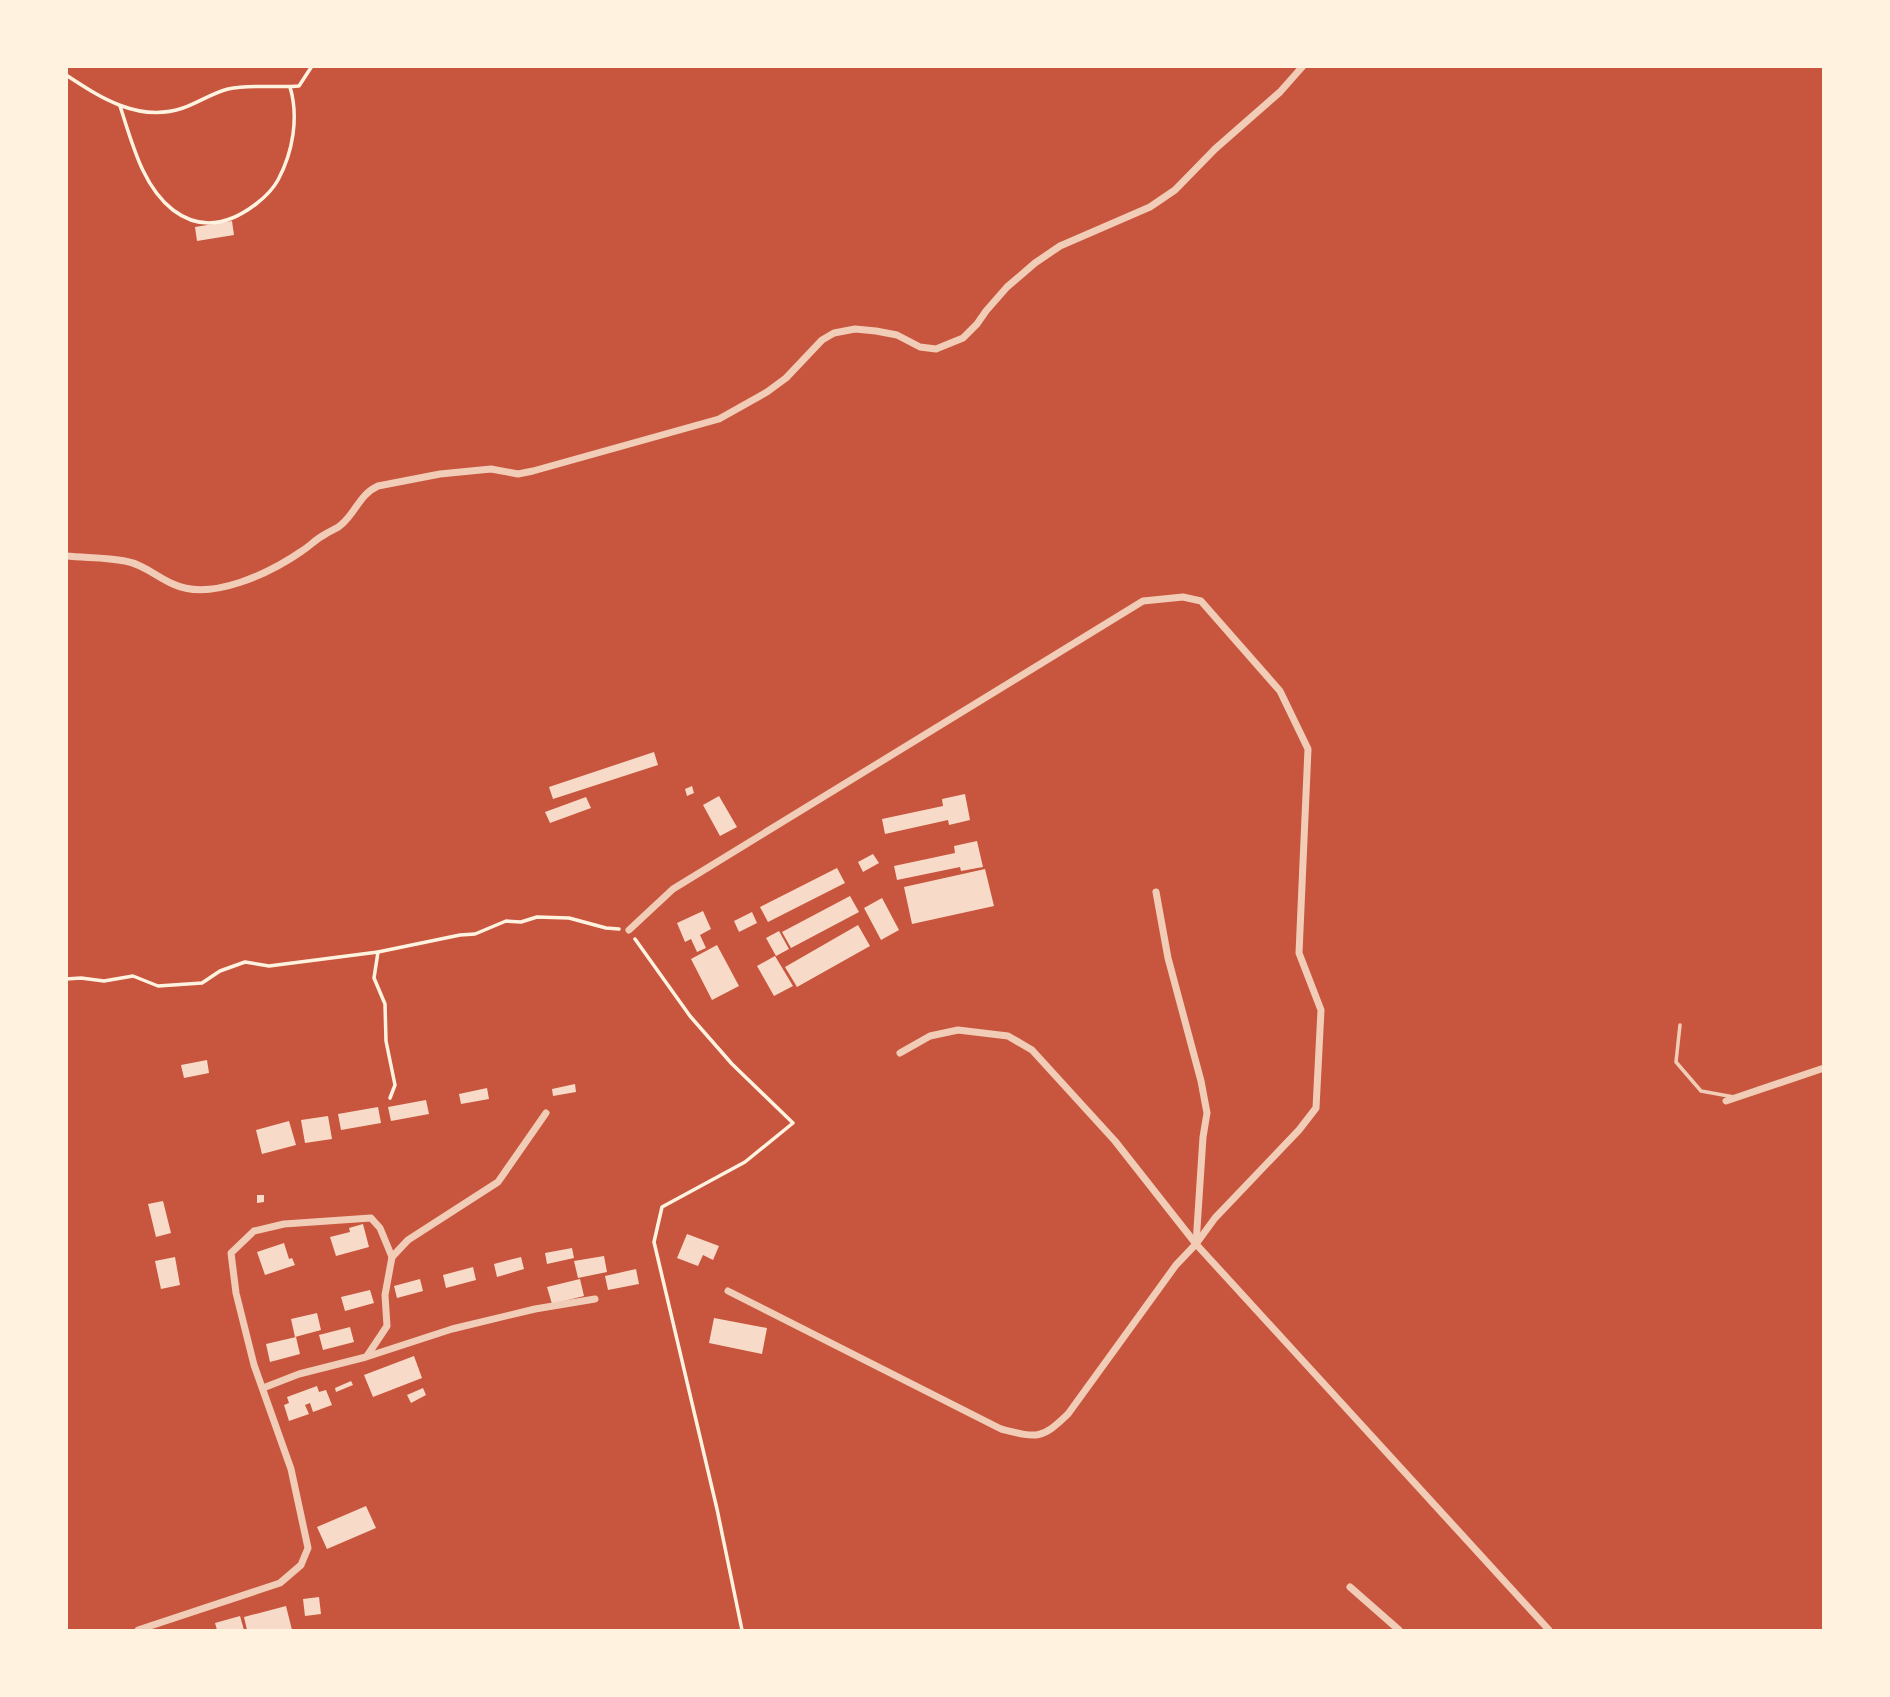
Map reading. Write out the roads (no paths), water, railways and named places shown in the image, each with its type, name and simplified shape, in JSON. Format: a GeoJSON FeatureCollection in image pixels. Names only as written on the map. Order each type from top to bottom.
{"type":"FeatureCollection","features":[{"type":"Feature","properties":{"kind":"street"},"geometry":{"type":"LineString","coordinates":[[66,556],[127,561],[174,585],[192,590],[227,587],[279,565],[302,551],[343,523],[362,497],[378,486],[440,474],[491,469],[518,474],[719,419],[786,378],[822,340],[834,333],[855,329],[887,332],[920,347],[936,349],[950,344],[963,338],[1007,287],[1035,263],[1060,246],[1150,207],[1175,190],[1215,149],[1280,92],[1303,66]]}},
{"type":"Feature","properties":{"kind":"street"},"geometry":{"type":"LineString","coordinates":[[629,930],[673,889],[1143,601],[1183,597],[1201,601],[1280,691],[1308,749],[1300,953],[1321,1010],[1317,1108],[1214,1218],[1196,1244],[1176,1265],[1068,1414],[1049,1432],[1030,1436],[1001,1429],[728,1291]]}},
{"type":"Feature","properties":{"kind":"street"},"geometry":{"type":"LineString","coordinates":[[1156,892],[1168,958],[1207,1113],[1196,1244]]}},
{"type":"Feature","properties":{"kind":"street"},"geometry":{"type":"LineString","coordinates":[[900,1052],[930,1036],[958,1030],[1008,1036],[1032,1050],[1115,1142],[1196,1244],[1549,1630]]}},
{"type":"Feature","properties":{"kind":"street"},"geometry":{"type":"LineString","coordinates":[[1726,1101],[1824,1068]]}},
{"type":"Feature","properties":{"kind":"street"},"geometry":{"type":"LineString","coordinates":[[366,1357],[387,1326],[385,1295],[392,1257],[408,1240],[498,1182],[546,1113]]}},
{"type":"Feature","properties":{"kind":"street"},"geometry":{"type":"LineString","coordinates":[[138,1630],[280,1583],[301,1565],[308,1548],[294,1482],[254,1365],[236,1293],[231,1253],[254,1230],[284,1224],[371,1218],[380,1228],[392,1257]]}},
{"type":"Feature","properties":{"kind":"street"},"geometry":{"type":"LineString","coordinates":[[263,1388],[299,1374],[366,1357],[452,1329],[595,1299]]}},
{"type":"Feature","properties":{"kind":"street"},"geometry":{"type":"LineString","coordinates":[[1350,1587],[1399,1630]]}},
{"type":"Feature","properties":{"kind":"lane"},"geometry":{"type":"LineString","coordinates":[[1680,1025],[1676,1062],[1701,1091],[1737,1097]]}}]}
